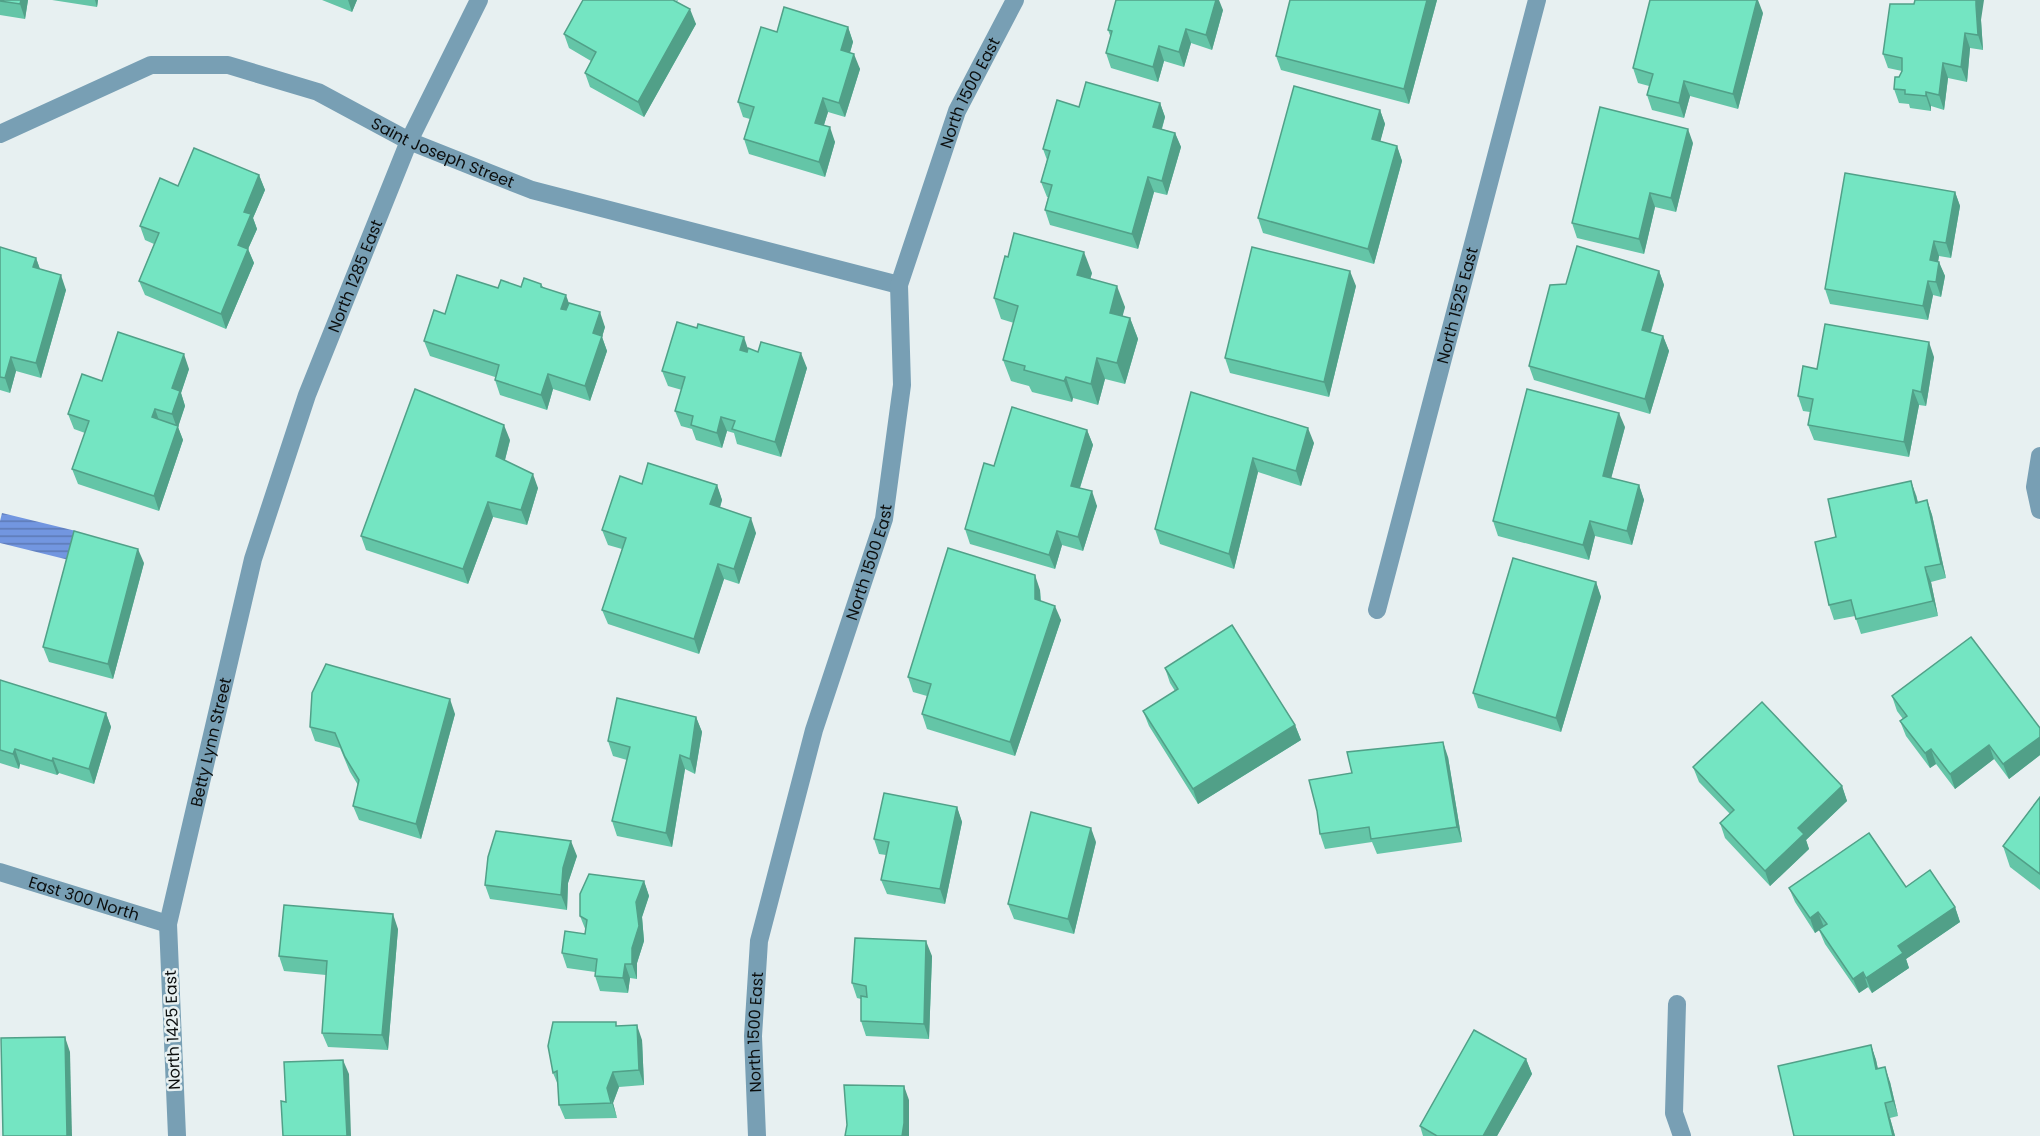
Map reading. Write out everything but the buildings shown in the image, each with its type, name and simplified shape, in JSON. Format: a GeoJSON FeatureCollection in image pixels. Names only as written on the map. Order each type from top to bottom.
{"type":"FeatureCollection","features":[{"type":"Feature","properties":{"kind":"street","name":"North 1285 East"},"geometry":{"type":"LineString","coordinates":[[253,559],[307,395],[409,141],[479,0]]}},
{"type":"Feature","properties":{"kind":"street","name":"North 1500 East"},"geometry":{"type":"LineString","coordinates":[[757,1136],[753,1036],[759,941],[813,730],[884,519],[902,385],[899,285],[957,111],[1016,0]]}},
{"type":"Feature","properties":{"kind":"street","name":"North 1525 East"},"geometry":{"type":"LineString","coordinates":[[1377,610],[1537,0]]}},
{"type":"Feature","properties":{"kind":"street","name":"Saint Joseph Street"},"geometry":{"type":"LineString","coordinates":[[0,134],[151,65],[228,65],[318,92],[409,141],[532,190],[899,285]]}},
{"type":"Feature","properties":{"kind":"street"},"geometry":{"type":"LineString","coordinates":[[2040,456],[2035,487],[2040,510]]}},
{"type":"Feature","properties":{"kind":"street","name":"Betty Lynn Street"},"geometry":{"type":"LineString","coordinates":[[168,924],[253,559]]}},
{"type":"Feature","properties":{"kind":"street","name":"East 300 North"},"geometry":{"type":"LineString","coordinates":[[0,872],[168,924]]}},
{"type":"Feature","properties":{"kind":"street","name":"North 1425 East"},"geometry":{"type":"LineString","coordinates":[[168,924],[177,1136]]}},
{"type":"Feature","properties":{"kind":"street"},"geometry":{"type":"LineString","coordinates":[[1677,1004],[1674,1113],[1682,1136]]}},
{"type":"Feature","properties":{"kind":"water"},"geometry":{"type":"Polygon","coordinates":[[[2,513],[76,531],[69,560],[0,543],[2,513]]]}}]}
